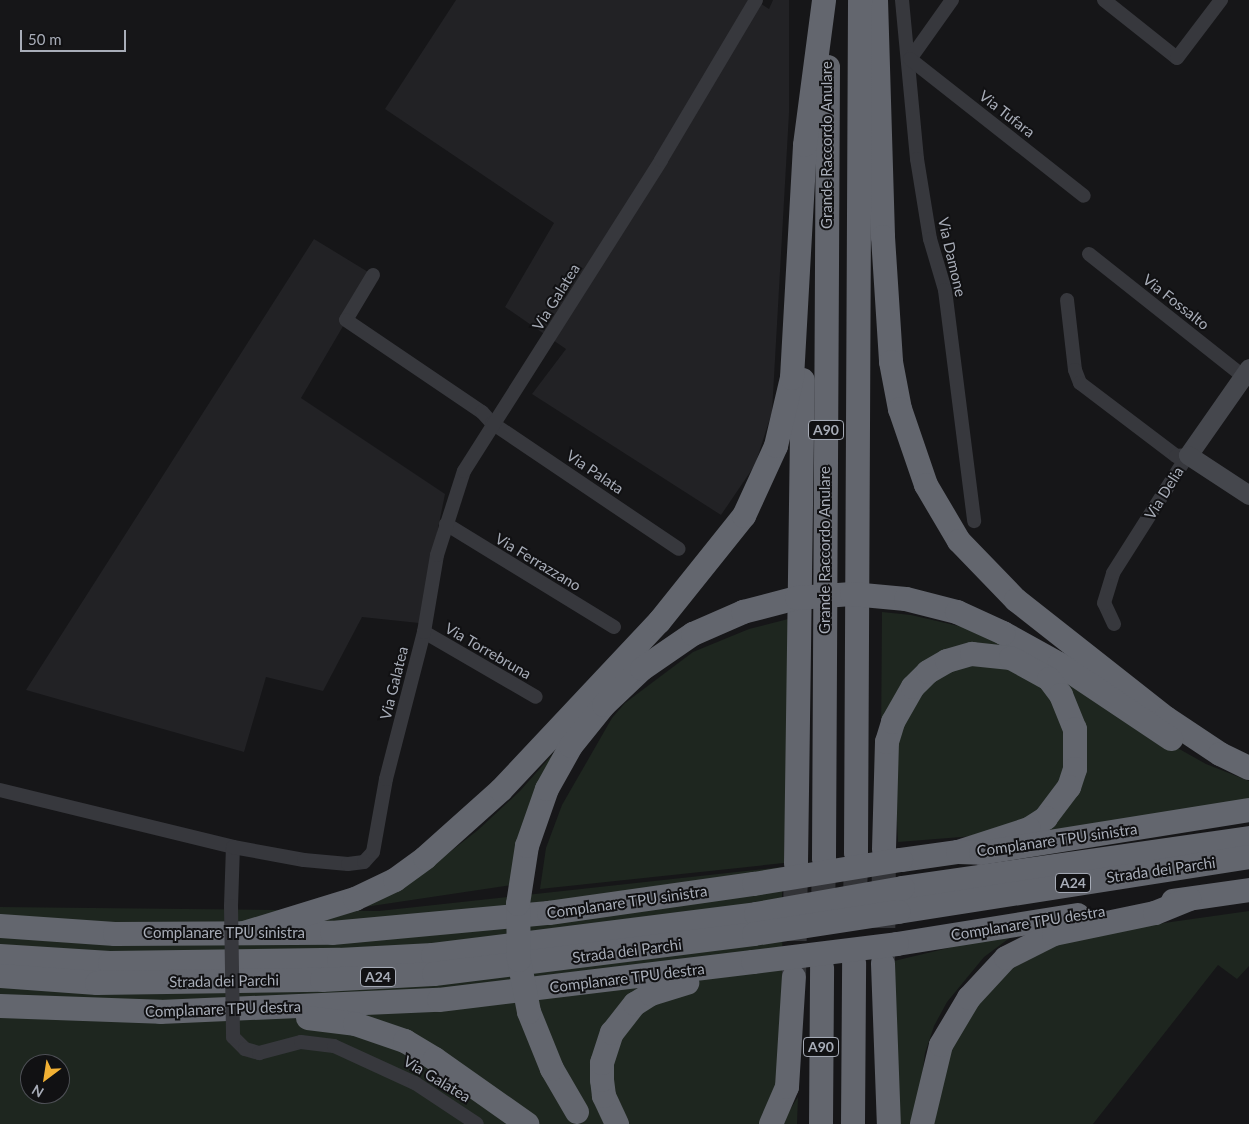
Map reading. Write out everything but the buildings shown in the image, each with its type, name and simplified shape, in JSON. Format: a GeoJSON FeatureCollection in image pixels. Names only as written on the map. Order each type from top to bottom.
{"type":"FeatureCollection","features":[{"type":"Feature","properties":{"kind":"highway"},"geometry":{"type":"LineString","coordinates":[[244,934],[355,899],[395,880],[425,858],[502,790],[659,622],[744,516],[759,490],[784,420],[798,302],[805,145],[826,0]]}},
{"type":"Feature","properties":{"kind":"highway","name":"Grande Raccordo Anulare"},"geometry":{"type":"LineString","coordinates":[[824,859],[826,0]]}},
{"type":"Feature","properties":{"kind":"highway","name":"A90"},"geometry":{"type":"LineString","coordinates":[[856,854],[860,0]]}},
{"type":"Feature","properties":{"kind":"highway"},"geometry":{"type":"LineString","coordinates":[[876,0],[883,237],[891,362],[904,424],[926,485],[959,541],[1016,600],[1147,704],[1203,744],[1249,768]]}},
{"type":"Feature","properties":{"kind":"highway"},"geometry":{"type":"LineString","coordinates":[[796,863],[804,326],[798,302]]}},
{"type":"Feature","properties":{"kind":"highway"},"geometry":{"type":"LineString","coordinates":[[581,1118],[552,1069],[530,1012],[519,960],[518,904],[527,846],[547,789],[571,746],[604,705],[642,669],[693,634],[743,612],[797,598],[846,594],[906,599],[957,612],[1003,633],[1059,664],[1163,735],[1209,760],[1249,776]]}},
{"type":"Feature","properties":{"kind":"highway"},"geometry":{"type":"LineString","coordinates":[[893,855],[887,742],[893,722],[913,687],[928,672],[947,661],[972,654],[1011,658],[1049,679],[1061,694],[1075,729],[1075,769],[1069,788],[1046,818],[1030,829],[958,852]]}},
{"type":"Feature","properties":{"kind":"highway","name":"Complanare TPU sinistra"},"geometry":{"type":"LineString","coordinates":[[0,926],[115,934],[332,933],[549,913],[754,884],[893,855],[958,852],[981,853],[1249,810]]}},
{"type":"Feature","properties":{"kind":"highway","name":"Strada dei Parchi"},"geometry":{"type":"LineString","coordinates":[[0,976],[97,983],[350,978],[543,962],[755,924],[904,888],[1249,838]]}},
{"type":"Feature","properties":{"kind":"highway","name":"Strada dei Parchi"},"geometry":{"type":"LineString","coordinates":[[0,956],[120,963],[340,960],[471,950],[898,912],[1249,857]]}},
{"type":"Feature","properties":{"kind":"highway","name":"Complanare TPU destra"},"geometry":{"type":"LineString","coordinates":[[0,1006],[160,1012],[439,1000],[897,944],[1249,890]]}},
{"type":"Feature","properties":{"kind":"highway"},"geometry":{"type":"LineString","coordinates":[[922,1124],[930,1083],[945,1037],[968,998],[1006,958],[1054,934],[1155,913],[1188,899]]}},
{"type":"Feature","properties":{"kind":"highway"},"geometry":{"type":"LineString","coordinates":[[617,1124],[604,1096],[602,1063],[612,1032],[621,1020],[635,1004],[651,994],[714,977],[744,963]]}},
{"type":"Feature","properties":{"kind":"highway","name":"A90"},"geometry":{"type":"LineString","coordinates":[[853,1124],[854,964]]}},
{"type":"Feature","properties":{"kind":"highway"},"geometry":{"type":"LineString","coordinates":[[883,964],[889,1124]]}},
{"type":"Feature","properties":{"kind":"highway","name":"A90"},"geometry":{"type":"LineString","coordinates":[[821,1124],[822,969]]}},
{"type":"Feature","properties":{"kind":"highway"},"geometry":{"type":"LineString","coordinates":[[771,1124],[787,1087],[794,977]]}},
{"type":"Feature","properties":{"kind":"highway"},"geometry":{"type":"LineString","coordinates":[[160,1012],[208,1020],[326,1019],[370,1028],[420,1050],[527,1124]]}},
{"type":"Feature","properties":{"kind":"highway"},"geometry":{"type":"LineString","coordinates":[[853,1095],[866,1124]]}},
{"type":"Feature","properties":{"kind":"street","name":"Via Galatea"},"geometry":{"type":"LineString","coordinates":[[477,1124],[415,1083],[334,1046],[301,1042],[269,1052],[254,1053],[241,1047],[233,1037],[231,906],[234,847],[333,864],[357,864],[371,856],[386,779],[424,632],[436,555],[464,471],[492,423],[661,160],[756,0]]}},
{"type":"Feature","properties":{"kind":"street","name":"Via Damone"},"geometry":{"type":"LineString","coordinates":[[902,0],[910,59],[917,159],[930,239],[945,290],[974,521]]}},
{"type":"Feature","properties":{"kind":"street"},"geometry":{"type":"LineString","coordinates":[[910,59],[952,0]]}},
{"type":"Feature","properties":{"kind":"street"},"geometry":{"type":"LineString","coordinates":[[1104,0],[1177,58],[1221,0]]}},
{"type":"Feature","properties":{"kind":"street","name":"Via Tufara"},"geometry":{"type":"LineString","coordinates":[[910,59],[1084,196]]}},
{"type":"Feature","properties":{"kind":"street","name":"Via Fossalto"},"geometry":{"type":"LineString","coordinates":[[1089,254],[1246,372]]}},
{"type":"Feature","properties":{"kind":"street","name":"Via Palata"},"geometry":{"type":"LineString","coordinates":[[373,274],[346,320],[482,412],[492,423],[679,549]]}},
{"type":"Feature","properties":{"kind":"street"},"geometry":{"type":"LineString","coordinates":[[1067,300],[1075,370],[1080,383],[1176,456],[1188,455],[1249,495]]}},
{"type":"Feature","properties":{"kind":"street","name":"Via Delia"},"geometry":{"type":"LineString","coordinates":[[1114,624],[1104,603],[1114,573],[1188,455],[1246,372]]}},
{"type":"Feature","properties":{"kind":"street","name":"Via Ferrazzano"},"geometry":{"type":"LineString","coordinates":[[446,524],[614,627]]}},
{"type":"Feature","properties":{"kind":"street","name":"Via Torrebruna"},"geometry":{"type":"LineString","coordinates":[[424,632],[536,697]]}},
{"type":"Feature","properties":{"kind":"street"},"geometry":{"type":"LineString","coordinates":[[0,790],[234,847]]}},
{"type":"Feature","properties":{"kind":"shaded area"},"geometry":{"type":"Polygon","coordinates":[[[456,0],[755,0],[769,9],[773,0],[789,0],[789,113],[772,412],[755,465],[721,515],[532,394],[566,349],[505,307],[554,223],[385,109],[456,0]]]}},
{"type":"Feature","properties":{"kind":"shaded area"},"geometry":{"type":"Polygon","coordinates":[[[314,239],[373,275],[301,398],[445,494],[419,623],[362,617],[323,691],[266,677],[244,752],[26,690],[314,239]]]}},
{"type":"Feature","properties":{"kind":"shaded area"},"geometry":{"type":"Polygon","coordinates":[[[882,612],[911,615],[980,631],[1206,764],[1249,781],[1249,799],[1044,832],[1071,799],[1058,678],[944,653],[881,743],[882,612]]]}},
{"type":"Feature","properties":{"kind":"shaded area"},"geometry":{"type":"Polygon","coordinates":[[[792,618],[784,863],[540,889],[546,848],[562,805],[612,718],[625,703],[693,652],[749,629],[792,618]]]}},
{"type":"Feature","properties":{"kind":"shaded area"},"geometry":{"type":"Polygon","coordinates":[[[983,661],[1033,678],[1051,699],[1064,723],[1064,774],[1035,813],[1024,821],[974,836],[898,842],[894,762],[900,723],[936,674],[983,661]]]}},
{"type":"Feature","properties":{"kind":"shaded area"},"geometry":{"type":"Polygon","coordinates":[[[566,739],[511,885],[358,908],[446,855],[478,830],[520,791],[566,739]]]}},
{"type":"Feature","properties":{"kind":"shaded area"},"geometry":{"type":"Polygon","coordinates":[[[782,867],[783,1121],[798,1097],[797,1124],[0,1124],[0,907],[379,911],[782,867]]]}},
{"type":"Feature","properties":{"kind":"shaded area"},"geometry":{"type":"Polygon","coordinates":[[[1249,911],[1249,966],[1237,979],[1218,965],[1093,1124],[934,1124],[953,1034],[1006,966],[1079,935],[1249,911]]]}},
{"type":"Feature","properties":{"kind":"shaded area"},"geometry":{"type":"Polygon","coordinates":[[[1019,931],[984,957],[947,1002],[934,1026],[925,1053],[916,1124],[896,1124],[894,961],[1019,931]]]}},
{"type":"Feature","properties":{"kind":"tunnel"},"geometry":{"type":"LineString","coordinates":[[883,964],[884,849]]}},
{"type":"Feature","properties":{"kind":"tunnel"},"geometry":{"type":"LineString","coordinates":[[854,964],[856,853]]}},
{"type":"Feature","properties":{"kind":"tunnel"},"geometry":{"type":"LineString","coordinates":[[822,969],[824,859]]}},
{"type":"Feature","properties":{"kind":"tunnel"},"geometry":{"type":"LineString","coordinates":[[794,977],[796,863]]}}]}
